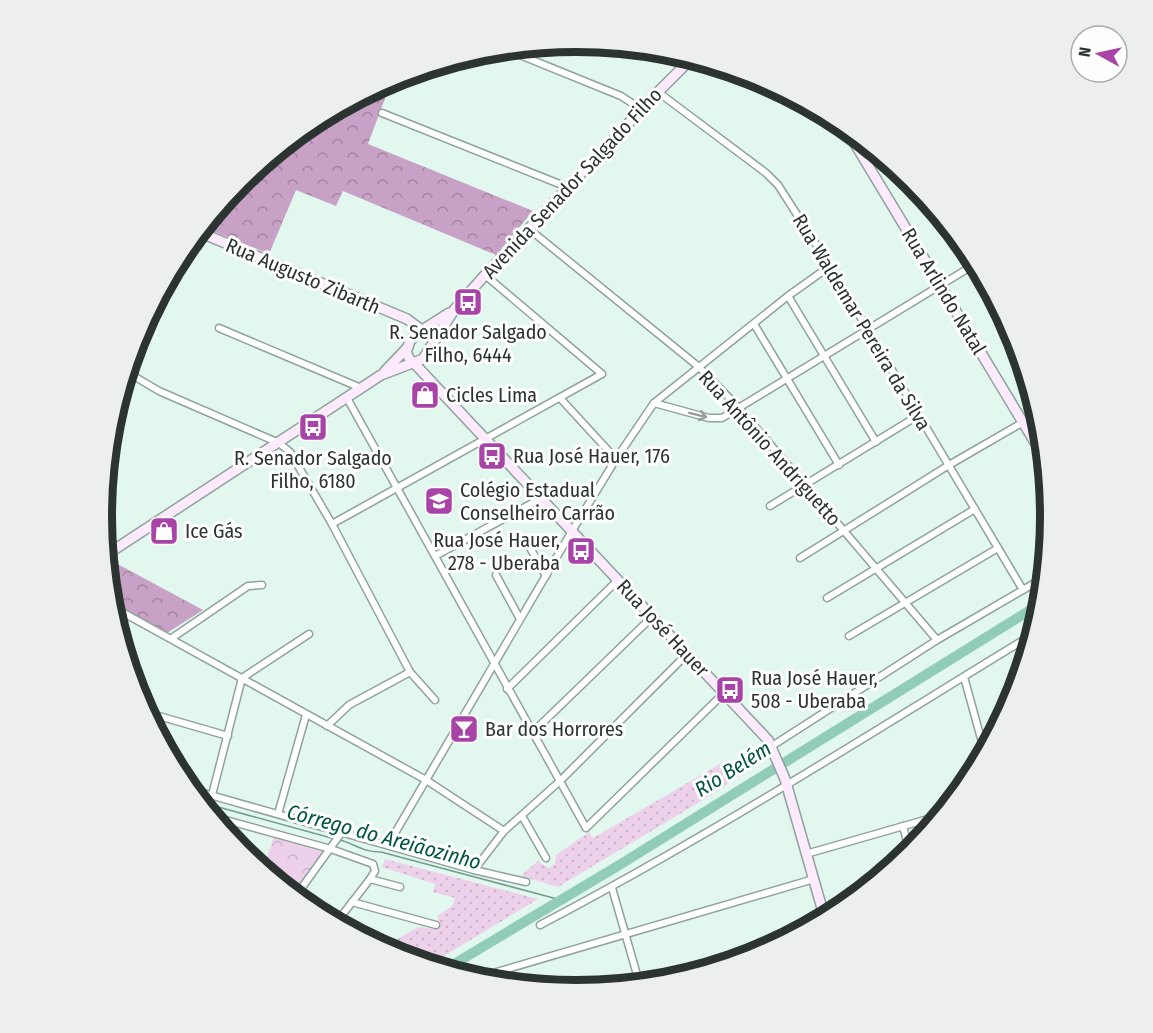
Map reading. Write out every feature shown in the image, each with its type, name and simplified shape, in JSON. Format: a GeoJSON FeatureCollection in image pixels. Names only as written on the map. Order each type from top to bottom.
{"type":"FeatureCollection","features":[{"type":"Feature","properties":{"kind":"main road","name":"Avenida Senador Salgado Filho"},"geometry":{"type":"LineString","coordinates":[[426,354],[454,310],[485,275],[685,65]]}},
{"type":"Feature","properties":{"kind":"main road","name":"Rua Arlindo Natal"},"geometry":{"type":"LineString","coordinates":[[857,146],[1035,442]]}},
{"type":"Feature","properties":{"kind":"main road","name":"Rua Augusto Zibarth"},"geometry":{"type":"LineString","coordinates":[[207,235],[407,319],[433,333],[434,341]]}},
{"type":"Feature","properties":{"kind":"main road","name":"Avenida Senador Salgado Filho"},"geometry":{"type":"LineString","coordinates":[[409,344],[424,330],[454,310]]}},
{"type":"Feature","properties":{"kind":"main road"},"geometry":{"type":"LineString","coordinates":[[407,319],[412,330],[407,358],[412,362]]}},
{"type":"Feature","properties":{"kind":"main road"},"geometry":{"type":"LineString","coordinates":[[381,375],[409,344]]}},
{"type":"Feature","properties":{"kind":"main road"},"geometry":{"type":"LineString","coordinates":[[113,550],[381,375],[418,361],[426,354]]}},
{"type":"Feature","properties":{"kind":"main road"},"geometry":{"type":"LineString","coordinates":[[426,354],[424,370],[429,378]]}},
{"type":"Feature","properties":{"kind":"main road","name":"Rua José Hauer"},"geometry":{"type":"LineString","coordinates":[[412,362],[763,733],[773,748],[786,782],[822,909]]}},
{"type":"Feature","properties":{"kind":"street"},"geometry":{"type":"LineString","coordinates":[[521,56],[621,96],[641,109]]}},
{"type":"Feature","properties":{"kind":"street","name":"Rua Waldemar Pereira da Silva"},"geometry":{"type":"LineString","coordinates":[[658,92],[766,173],[778,185],[830,266],[1023,590]]}},
{"type":"Feature","properties":{"kind":"street"},"geometry":{"type":"LineString","coordinates":[[382,113],[567,187]]}},
{"type":"Feature","properties":{"kind":"street","name":"Rua Antônio Andriguetto"},"geometry":{"type":"LineString","coordinates":[[529,230],[699,367],[740,409],[937,640]]}},
{"type":"Feature","properties":{"kind":"street"},"geometry":{"type":"LineString","coordinates":[[388,845],[572,531],[654,403],[788,296],[830,266]]}},
{"type":"Feature","properties":{"kind":"street"},"geometry":{"type":"LineString","coordinates":[[654,403],[722,418],[968,268]]}},
{"type":"Feature","properties":{"kind":"street"},"geometry":{"type":"LineString","coordinates":[[333,524],[602,374],[485,275]]}},
{"type":"Feature","properties":{"kind":"street"},"geometry":{"type":"LineString","coordinates":[[788,296],[876,442]]}},
{"type":"Feature","properties":{"kind":"street"},"geometry":{"type":"LineString","coordinates":[[754,324],[839,465]]}},
{"type":"Feature","properties":{"kind":"street"},"geometry":{"type":"LineString","coordinates":[[219,327],[361,388]]}},
{"type":"Feature","properties":{"kind":"street"},"geometry":{"type":"LineString","coordinates":[[134,376],[159,391],[279,443],[290,452],[333,524],[410,672],[435,700]]}},
{"type":"Feature","properties":{"kind":"street"},"geometry":{"type":"LineString","coordinates":[[347,398],[586,828],[724,693]]}},
{"type":"Feature","properties":{"kind":"street"},"geometry":{"type":"LineString","coordinates":[[560,398],[616,459]]}},
{"type":"Feature","properties":{"kind":"street"},"geometry":{"type":"LineString","coordinates":[[770,506],[919,415]]}},
{"type":"Feature","properties":{"kind":"street"},"geometry":{"type":"LineString","coordinates":[[800,558],[949,465],[1030,418]]}},
{"type":"Feature","properties":{"kind":"street"},"geometry":{"type":"LineString","coordinates":[[435,556],[540,499]]}},
{"type":"Feature","properties":{"kind":"street"},"geometry":{"type":"LineString","coordinates":[[827,598],[975,509]]}},
{"type":"Feature","properties":{"kind":"street"},"geometry":{"type":"LineString","coordinates":[[528,544],[546,576]]}},
{"type":"Feature","properties":{"kind":"street"},"geometry":{"type":"LineString","coordinates":[[849,636],[998,548]]}},
{"type":"Feature","properties":{"kind":"street"},"geometry":{"type":"LineString","coordinates":[[496,575],[520,620]]}},
{"type":"Feature","properties":{"kind":"street"},"geometry":{"type":"LineString","coordinates":[[507,688],[618,580]]}},
{"type":"Feature","properties":{"kind":"street"},"geometry":{"type":"LineString","coordinates":[[773,748],[937,640],[1036,582]]}},
{"type":"Feature","properties":{"kind":"street"},"geometry":{"type":"LineString","coordinates":[[172,638],[248,586],[262,585]]}},
{"type":"Feature","properties":{"kind":"street"},"geometry":{"type":"LineString","coordinates":[[122,612],[426,780],[504,831]]}},
{"type":"Feature","properties":{"kind":"street"},"geometry":{"type":"LineString","coordinates":[[532,733],[652,617]]}},
{"type":"Feature","properties":{"kind":"street"},"geometry":{"type":"LineString","coordinates":[[212,795],[242,678],[309,634]]}},
{"type":"Feature","properties":{"kind":"street"},"geometry":{"type":"LineString","coordinates":[[540,925],[612,888],[1024,640]]}},
{"type":"Feature","properties":{"kind":"street"},"geometry":{"type":"LineString","coordinates":[[474,870],[504,831],[561,780],[687,654]]}},
{"type":"Feature","properties":{"kind":"street"},"geometry":{"type":"LineString","coordinates":[[327,726],[349,705],[410,672]]}},
{"type":"Feature","properties":{"kind":"street"},"geometry":{"type":"LineString","coordinates":[[963,677],[982,742]]}},
{"type":"Feature","properties":{"kind":"street"},"geometry":{"type":"LineString","coordinates":[[278,814],[306,714]]}},
{"type":"Feature","properties":{"kind":"street"},"geometry":{"type":"LineString","coordinates":[[157,715],[228,736]]}},
{"type":"Feature","properties":{"kind":"street"},"geometry":{"type":"LineString","coordinates":[[204,793],[474,870],[526,882]]}},
{"type":"Feature","properties":{"kind":"street"},"geometry":{"type":"LineString","coordinates":[[522,816],[546,858]]}},
{"type":"Feature","properties":{"kind":"street"},"geometry":{"type":"LineString","coordinates":[[807,854],[928,819]]}},
{"type":"Feature","properties":{"kind":"street"},"geometry":{"type":"LineString","coordinates":[[226,820],[331,849],[368,862],[375,867],[370,879],[342,916]]}},
{"type":"Feature","properties":{"kind":"street"},"geometry":{"type":"LineString","coordinates":[[903,826],[907,842]]}},
{"type":"Feature","properties":{"kind":"street"},"geometry":{"type":"LineString","coordinates":[[301,890],[342,832]]}},
{"type":"Feature","properties":{"kind":"street"},"geometry":{"type":"LineString","coordinates":[[370,879],[400,887]]}},
{"type":"Feature","properties":{"kind":"street"},"geometry":{"type":"LineString","coordinates":[[493,973],[814,879]]}},
{"type":"Feature","properties":{"kind":"street"},"geometry":{"type":"LineString","coordinates":[[612,888],[638,977]]}},
{"type":"Feature","properties":{"kind":"street"},"geometry":{"type":"LineString","coordinates":[[352,902],[436,925]]}},
{"type":"Feature","properties":{"kind":"green space"},"geometry":{"type":"Polygon","coordinates":[[[387,93],[368,144],[533,211],[496,255],[343,191],[336,206],[296,190],[269,254],[211,230],[248,188],[294,148],[345,115],[387,93]]]}},
{"type":"Feature","properties":{"kind":"green space"},"geometry":{"type":"Polygon","coordinates":[[[115,562],[203,610],[167,633],[121,607],[115,562]]]}},
{"type":"Feature","properties":{"kind":"green space"},"geometry":{"type":"Polygon","coordinates":[[[762,743],[768,757],[708,797],[558,887],[521,876],[539,860],[549,868],[555,863],[556,855],[589,832],[593,838],[727,760],[732,765],[762,743]]]}},
{"type":"Feature","properties":{"kind":"green space"},"geometry":{"type":"Polygon","coordinates":[[[274,836],[328,851],[299,889],[266,861],[274,836]]]}},
{"type":"Feature","properties":{"kind":"green space"},"geometry":{"type":"Polygon","coordinates":[[[385,859],[538,899],[438,959],[392,942],[418,927],[434,929],[440,923],[437,916],[452,906],[455,898],[433,892],[435,884],[382,867],[385,859]]]}},
{"type":"Feature","properties":{"kind":"waterway","name":"Rio Belém"},"geometry":{"type":"LineString","coordinates":[[454,964],[621,864],[1032,609]]}},
{"type":"Feature","properties":{"kind":"waterway","name":"Córrego do Areiãozinho"},"geometry":{"type":"LineString","coordinates":[[214,806],[335,839]]}},
{"type":"Feature","properties":{"kind":"waterway","name":"Córrego do Areiãozinho"},"geometry":{"type":"LineString","coordinates":[[340,840],[369,851],[381,852],[561,900]]}},
{"type":"Feature","properties":{"kind":"place","name":"R. Senador Salgado Filho, 6444"},"geometry":{"type":"Point","coordinates":[468,302]}},
{"type":"Feature","properties":{"kind":"place","name":"Cicles Lima"},"geometry":{"type":"Point","coordinates":[425,395]}},
{"type":"Feature","properties":{"kind":"place","name":"R. Senador Salgado Filho, 6180"},"geometry":{"type":"Point","coordinates":[313,427]}},
{"type":"Feature","properties":{"kind":"place","name":"Rua José Hauer, 176"},"geometry":{"type":"Point","coordinates":[492,456]}},
{"type":"Feature","properties":{"kind":"place","name":"Colégio Estadual Conselheiro Carrão"},"geometry":{"type":"Point","coordinates":[439,501]}},
{"type":"Feature","properties":{"kind":"place","name":"Ice Gás"},"geometry":{"type":"Point","coordinates":[164,531]}},
{"type":"Feature","properties":{"kind":"place","name":"Rua José Hauer, 278 - Uberaba"},"geometry":{"type":"Point","coordinates":[581,551]}},
{"type":"Feature","properties":{"kind":"place","name":"Rua José Hauer, 508 - Uberaba"},"geometry":{"type":"Point","coordinates":[730,690]}},
{"type":"Feature","properties":{"kind":"place","name":"Bar dos Horrores"},"geometry":{"type":"Point","coordinates":[464,729]}}]}
